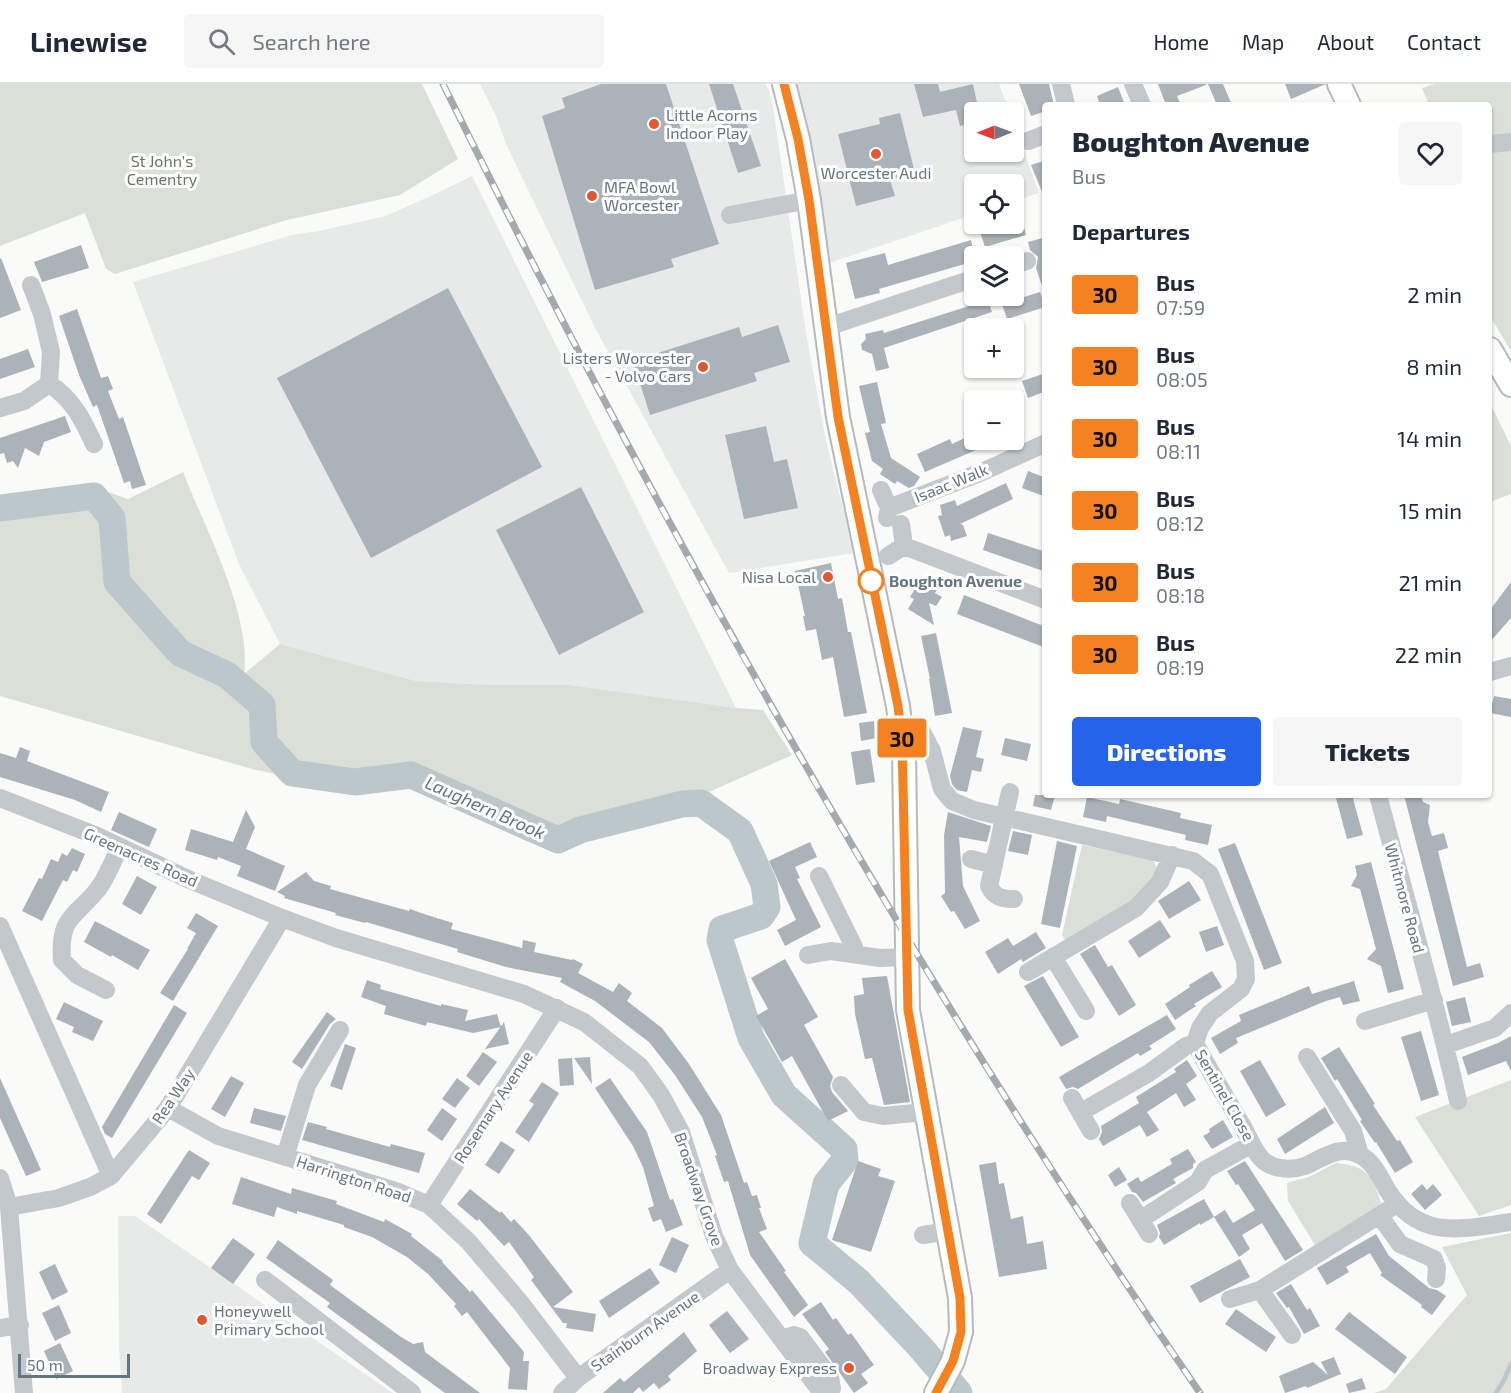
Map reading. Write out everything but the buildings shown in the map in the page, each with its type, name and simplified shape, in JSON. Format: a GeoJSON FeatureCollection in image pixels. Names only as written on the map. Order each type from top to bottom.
{"type":"FeatureCollection","features":[{"type":"Feature","properties":{"kind":"main road"},"geometry":{"type":"LineString","coordinates":[[784,84],[798,139],[809,200],[838,417],[911,727],[904,755],[905,957],[908,1010],[960,1298],[961,1332],[953,1361],[936,1393]]}},
{"type":"Feature","properties":{"kind":"main road"},"geometry":{"type":"LineString","coordinates":[[1340,84],[1348,102]]}},
{"type":"Feature","properties":{"kind":"main road"},"geometry":{"type":"LineString","coordinates":[[1492,352],[1511,385]]}},
{"type":"Feature","properties":{"kind":"street"},"geometry":{"type":"LineString","coordinates":[[1061,84],[1065,102]]}},
{"type":"Feature","properties":{"kind":"street"},"geometry":{"type":"LineString","coordinates":[[1133,84],[1141,102]]}},
{"type":"Feature","properties":{"kind":"street"},"geometry":{"type":"LineString","coordinates":[[1028,141],[1042,136]]}},
{"type":"Feature","properties":{"kind":"street"},"geometry":{"type":"LineString","coordinates":[[1492,144],[1511,142]]}},
{"type":"Feature","properties":{"kind":"street"},"geometry":{"type":"LineString","coordinates":[[730,215],[809,200]]}},
{"type":"Feature","properties":{"kind":"street"},"geometry":{"type":"LineString","coordinates":[[826,327],[964,282]]}},
{"type":"Feature","properties":{"kind":"street"},"geometry":{"type":"LineString","coordinates":[[31,285],[42,314],[51,352],[49,384]]}},
{"type":"Feature","properties":{"kind":"street"},"geometry":{"type":"LineString","coordinates":[[0,408],[24,401],[49,384]]}},
{"type":"Feature","properties":{"kind":"street"},"geometry":{"type":"LineString","coordinates":[[49,384],[60,390],[81,415],[94,444]]}},
{"type":"Feature","properties":{"kind":"street","name":"Isaac Walk"},"geometry":{"type":"LineString","coordinates":[[892,517],[1042,445]]}},
{"type":"Feature","properties":{"kind":"street"},"geometry":{"type":"LineString","coordinates":[[881,490],[904,546],[1042,598]]}},
{"type":"Feature","properties":{"kind":"street"},"geometry":{"type":"LineString","coordinates":[[888,556],[904,546]]}},
{"type":"Feature","properties":{"kind":"street"},"geometry":{"type":"LineString","coordinates":[[1492,671],[1511,666]]}},
{"type":"Feature","properties":{"kind":"street","name":"Sentinel Close"},"geometry":{"type":"LineString","coordinates":[[911,727],[932,751],[942,789],[952,801],[974,810],[1005,818],[1172,855],[1193,861],[1210,874],[1245,961],[1246,979],[1241,989],[1210,1013],[1200,1028],[1196,1043],[1252,1144],[1265,1162],[1276,1167],[1292,1169],[1305,1166],[1336,1151],[1360,1155]]}},
{"type":"Feature","properties":{"kind":"street"},"geometry":{"type":"LineString","coordinates":[[1010,792],[990,886],[993,894],[1005,899],[1014,899]]}},
{"type":"Feature","properties":{"kind":"street","name":"Greenacres Road"},"geometry":{"type":"LineString","coordinates":[[0,798],[97,836],[190,880],[282,918]]}},
{"type":"Feature","properties":{"kind":"street","name":"Whitmore Road"},"geometry":{"type":"LineString","coordinates":[[1379,798],[1446,1045],[1458,1101]]}},
{"type":"Feature","properties":{"kind":"street"},"geometry":{"type":"LineString","coordinates":[[106,990],[77,975],[62,960],[61,938],[69,920],[99,887],[120,847]]}},
{"type":"Feature","properties":{"kind":"street"},"geometry":{"type":"LineString","coordinates":[[1028,972],[1136,908],[1160,882],[1172,855]]}},
{"type":"Feature","properties":{"kind":"street"},"geometry":{"type":"LineString","coordinates":[[971,859],[994,865]]}},
{"type":"Feature","properties":{"kind":"street"},"geometry":{"type":"LineString","coordinates":[[819,876],[854,947],[854,954]]}},
{"type":"Feature","properties":{"kind":"street","name":"Broadway Grove"},"geometry":{"type":"LineString","coordinates":[[282,918],[336,938],[524,994],[584,1022],[619,1047],[640,1066],[661,1095],[681,1132],[714,1236],[729,1270],[822,1393]]}},
{"type":"Feature","properties":{"kind":"street","name":"Rea Way"},"geometry":{"type":"LineString","coordinates":[[9,1207],[59,1198],[90,1187],[111,1176],[168,1108],[282,918]]}},
{"type":"Feature","properties":{"kind":"street"},"geometry":{"type":"LineString","coordinates":[[0,926],[111,1176]]}},
{"type":"Feature","properties":{"kind":"street"},"geometry":{"type":"LineString","coordinates":[[808,955],[831,951],[880,958],[905,957]]}},
{"type":"Feature","properties":{"kind":"street"},"geometry":{"type":"LineString","coordinates":[[1053,957],[1086,1011]]}},
{"type":"Feature","properties":{"kind":"street"},"geometry":{"type":"LineString","coordinates":[[1365,1021],[1434,1000]]}},
{"type":"Feature","properties":{"kind":"street","name":"Rosemary Avenue"},"geometry":{"type":"LineString","coordinates":[[429,1205],[557,1008]]}},
{"type":"Feature","properties":{"kind":"street"},"geometry":{"type":"LineString","coordinates":[[1446,1045],[1495,1028],[1511,1013]]}},
{"type":"Feature","properties":{"kind":"street"},"geometry":{"type":"LineString","coordinates":[[285,1157],[307,1085],[340,1030]]}},
{"type":"Feature","properties":{"kind":"street"},"geometry":{"type":"LineString","coordinates":[[1091,1131],[1077,1105],[1149,1073],[1186,1046],[1196,1043]]}},
{"type":"Feature","properties":{"kind":"street"},"geometry":{"type":"LineString","coordinates":[[1307,1057],[1353,1131],[1360,1155],[1368,1161],[1396,1204],[1426,1225],[1448,1230],[1511,1222]]}},
{"type":"Feature","properties":{"kind":"street"},"geometry":{"type":"LineString","coordinates":[[841,1085],[864,1113],[883,1116],[925,1113]]}},
{"type":"Feature","properties":{"kind":"street","name":"Harrington Road"},"geometry":{"type":"LineString","coordinates":[[168,1108],[218,1136],[396,1191],[429,1205],[468,1241],[520,1302],[578,1378]]}},
{"type":"Feature","properties":{"kind":"street"},"geometry":{"type":"LineString","coordinates":[[1130,1203],[1144,1227],[1198,1182],[1205,1170],[1252,1144]]}},
{"type":"Feature","properties":{"kind":"street"},"geometry":{"type":"LineString","coordinates":[[0,1178],[9,1207],[24,1393]]}},
{"type":"Feature","properties":{"kind":"street"},"geometry":{"type":"LineString","coordinates":[[1230,1299],[1260,1290],[1396,1204]]}},
{"type":"Feature","properties":{"kind":"street"},"geometry":{"type":"LineString","coordinates":[[1379,1215],[1400,1244],[1434,1259],[1437,1268],[1436,1279]]}},
{"type":"Feature","properties":{"kind":"street"},"geometry":{"type":"LineString","coordinates":[[923,1235],[948,1231]]}},
{"type":"Feature","properties":{"kind":"street","name":"Stainburn Avenue"},"geometry":{"type":"LineString","coordinates":[[562,1393],[578,1378],[729,1270]]}},
{"type":"Feature","properties":{"kind":"street"},"geometry":{"type":"LineString","coordinates":[[265,1280],[412,1393]]}},
{"type":"Feature","properties":{"kind":"street"},"geometry":{"type":"LineString","coordinates":[[1260,1290],[1292,1335]]}},
{"type":"Feature","properties":{"kind":"street"},"geometry":{"type":"LineString","coordinates":[[0,1328],[20,1325]]}},
{"type":"Feature","properties":{"kind":"street"},"geometry":{"type":"LineString","coordinates":[[782,1339],[794,1335],[800,1337],[830,1377],[832,1388],[828,1393]]}},
{"type":"Feature","properties":{"kind":"shaded area"},"geometry":{"type":"Polygon","coordinates":[[[480,84],[766,84],[772,100],[806,333],[825,436],[854,553],[729,573],[594,326],[506,144],[496,116],[480,84]]]}},
{"type":"Feature","properties":{"kind":"shaded area"},"geometry":{"type":"Polygon","coordinates":[[[797,84],[999,84],[1006,102],[964,102],[964,162],[1024,162],[1024,152],[1039,193],[1024,198],[1024,174],[964,174],[964,218],[829,263],[797,84]]]}},
{"type":"Feature","properties":{"kind":"shaded area"},"geometry":{"type":"Polygon","coordinates":[[[472,176],[736,708],[570,685],[489,685],[416,681],[280,644],[239,564],[133,282],[292,235],[386,216],[472,176]]]}},
{"type":"Feature","properties":{"kind":"shaded area","name":"Honeywell Primary School"},"geometry":{"type":"Polygon","coordinates":[[[118,1216],[135,1216],[393,1393],[122,1393],[119,1348],[118,1216]]]}},
{"type":"Feature","properties":{"kind":"green space","name":"St John's Cementry"},"geometry":{"type":"Polygon","coordinates":[[[0,84],[422,84],[458,159],[400,195],[287,220],[115,274],[106,269],[85,213],[0,246],[0,84]]]}},
{"type":"Feature","properties":{"kind":"green space"},"geometry":{"type":"Polygon","coordinates":[[[1435,84],[1511,84],[1511,351],[1492,319],[1492,102],[1428,102],[1422,88],[1435,84]]]}},
{"type":"Feature","properties":{"kind":"green space"},"geometry":{"type":"Polygon","coordinates":[[[1492,407],[1511,446],[1511,494],[1492,501],[1492,407]]]}},
{"type":"Feature","properties":{"kind":"green space"},"geometry":{"type":"Polygon","coordinates":[[[183,472],[234,599],[245,650],[244,674],[280,644],[416,681],[489,685],[570,685],[763,710],[792,755],[682,804],[580,830],[558,840],[411,775],[356,791],[252,769],[0,696],[0,501],[97,488],[128,499],[183,472]]]}},
{"type":"Feature","properties":{"kind":"green space"},"geometry":{"type":"Polygon","coordinates":[[[1082,845],[1153,860],[1157,868],[1151,880],[1131,901],[1066,941],[1062,935],[1082,845]]]}},
{"type":"Feature","properties":{"kind":"green space"},"geometry":{"type":"Polygon","coordinates":[[[1511,1080],[1511,1205],[1479,1216],[1415,1117],[1511,1080]]]}},
{"type":"Feature","properties":{"kind":"green space"},"geometry":{"type":"Polygon","coordinates":[[[1336,1163],[1355,1167],[1367,1174],[1375,1185],[1381,1203],[1315,1245],[1288,1201],[1287,1183],[1309,1177],[1336,1163]]]}},
{"type":"Feature","properties":{"kind":"green space"},"geometry":{"type":"Polygon","coordinates":[[[1511,1233],[1511,1393],[1374,1393],[1386,1389],[1467,1295],[1442,1247],[1511,1233]]]}},
{"type":"Feature","properties":{"kind":"waterway","name":"Laughern Brook"},"geometry":{"type":"LineString","coordinates":[[0,508],[94,496],[112,518],[117,582],[180,653],[227,675],[262,705],[264,742],[292,773],[355,782],[411,775],[558,840],[580,830],[682,804],[701,803],[740,831],[764,884],[767,907],[761,916],[722,929],[720,940],[751,1038],[784,1095],[844,1149],[845,1160],[826,1184],[812,1243],[859,1282],[922,1349],[959,1393]]}},
{"type":"Feature","properties":{"kind":"waterway","name":"Laughern Brook"},"geometry":{"type":"LineString","coordinates":[[1496,1393],[1511,1364]]}},
{"type":"Feature","properties":{"kind":"railway"},"geometry":{"type":"LineString","coordinates":[[443,84],[615,421],[705,588],[798,752],[992,1077],[1200,1393]]}},
{"type":"Feature","properties":{"kind":"bus line","name":"30"},"geometry":{"type":"LineString","coordinates":[[784,84],[798,139],[819,261],[838,417],[898,706],[904,755],[905,957],[908,1010],[960,1298],[961,1332],[953,1361],[936,1393]]}},
{"type":"Feature","properties":{"kind":"place","name":"Little Acorns Indoor Play"},"geometry":{"type":"Point","coordinates":[654,124]}},
{"type":"Feature","properties":{"kind":"place","name":"Worcester Audi"},"geometry":{"type":"Point","coordinates":[876,154]}},
{"type":"Feature","properties":{"kind":"place","name":"MFA Bowl Worcester"},"geometry":{"type":"Point","coordinates":[592,196]}},
{"type":"Feature","properties":{"kind":"place","name":"Listers Worcester - Volvo Cars"},"geometry":{"type":"Point","coordinates":[703,367]}},
{"type":"Feature","properties":{"kind":"place","name":"Nisa Local"},"geometry":{"type":"Point","coordinates":[828,577]}},
{"type":"Feature","properties":{"kind":"place","name":"Boughton Avenue"},"geometry":{"type":"Point","coordinates":[871,581]}},
{"type":"Feature","properties":{"kind":"place","name":"Honeywell Primary School"},"geometry":{"type":"Point","coordinates":[202,1320]}},
{"type":"Feature","properties":{"kind":"place","name":"Broadway Express"},"geometry":{"type":"Point","coordinates":[849,1368]}}]}
